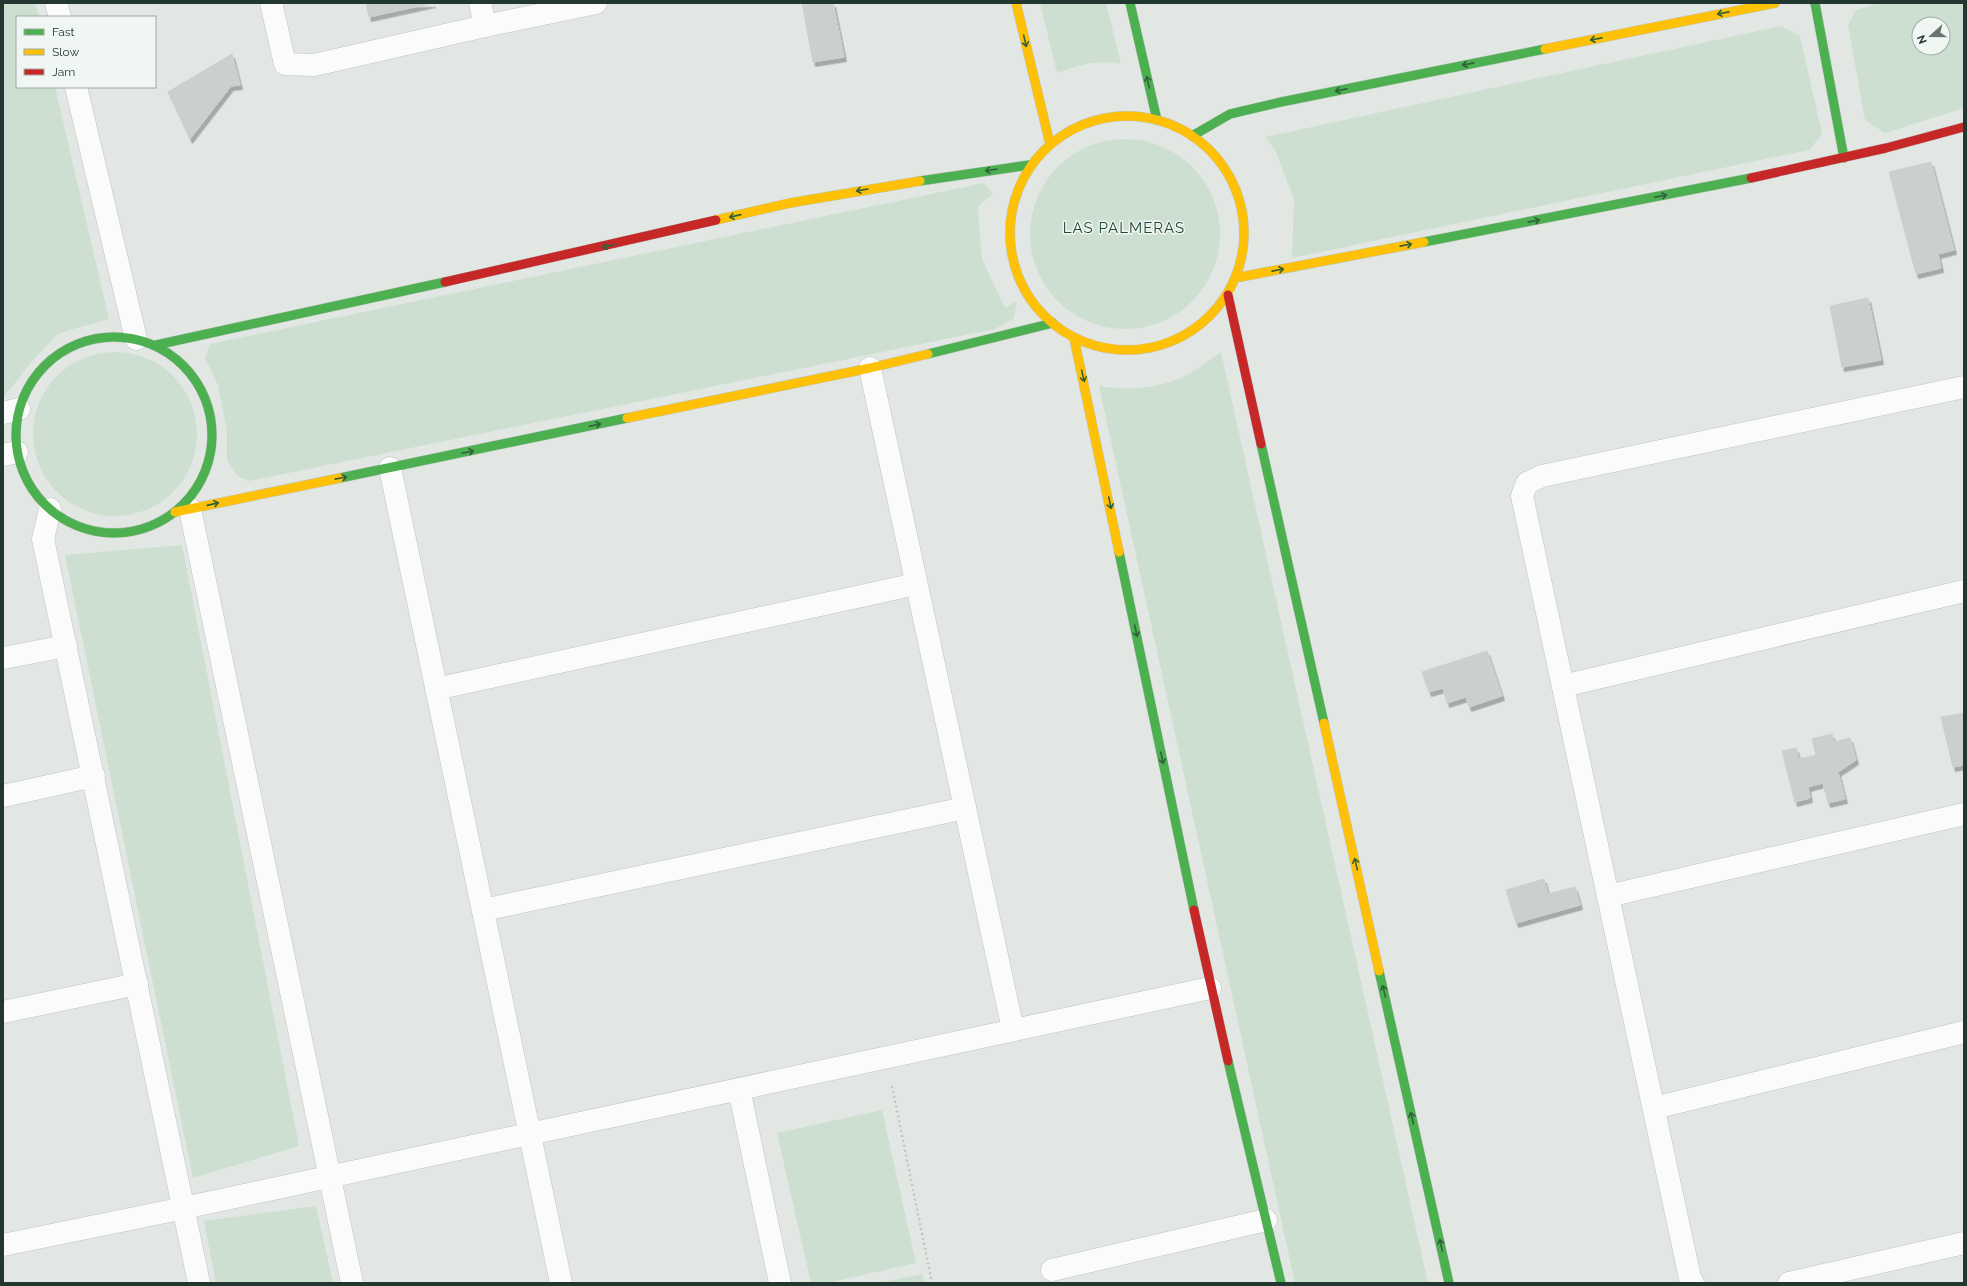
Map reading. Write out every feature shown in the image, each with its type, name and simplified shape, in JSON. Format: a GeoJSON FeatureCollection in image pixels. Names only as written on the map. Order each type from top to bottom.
{"type":"FeatureCollection","features":[{"type":"Feature","properties":{"kind":"street"},"geometry":{"type":"LineString","coordinates":[[56,3],[60,16]]}},
{"type":"Feature","properties":{"kind":"street"},"geometry":{"type":"LineString","coordinates":[[271,3],[285,64],[314,65],[590,4]]}},
{"type":"Feature","properties":{"kind":"street"},"geometry":{"type":"LineString","coordinates":[[480,3],[485,26]]}},
{"type":"Feature","properties":{"kind":"street"},"geometry":{"type":"LineString","coordinates":[[1016,3],[1050,144]]}},
{"type":"Feature","properties":{"kind":"street"},"geometry":{"type":"LineString","coordinates":[[1130,3],[1157,120]]}},
{"type":"Feature","properties":{"kind":"street"},"geometry":{"type":"LineString","coordinates":[[1192,136],[1230,114],[1281,102],[1775,3]]}},
{"type":"Feature","properties":{"kind":"street"},"geometry":{"type":"LineString","coordinates":[[1815,3],[1844,158]]}},
{"type":"Feature","properties":{"kind":"street"},"geometry":{"type":"LineString","coordinates":[[76,88],[136,339]]}},
{"type":"Feature","properties":{"kind":"street"},"geometry":{"type":"LineString","coordinates":[[1133,114],[1157,120],[1172,124],[1204,143],[1228,172],[1241,207],[1244,245],[1240,277],[1214,312],[1185,336],[1150,348],[1112,350],[1074,338],[1042,314],[1020,281],[1009,242],[1013,202],[1029,165],[1057,137],[1093,119],[1133,114]]}},
{"type":"Feature","properties":{"kind":"street"},"geometry":{"type":"LineString","coordinates":[[1240,277],[1769,175],[1844,158],[1964,127]]}},
{"type":"Feature","properties":{"kind":"street"},"geometry":{"type":"LineString","coordinates":[[156,345],[596,249],[790,203],[903,182],[1029,165]]}},
{"type":"Feature","properties":{"kind":"street"},"geometry":{"type":"LineString","coordinates":[[1228,295],[1449,1283]]}},
{"type":"Feature","properties":{"kind":"street"},"geometry":{"type":"LineString","coordinates":[[352,1283],[330,1177],[182,511],[202,477],[210,456],[212,433],[209,411],[201,391],[190,372],[175,357],[156,345],[136,339],[114,336],[93,338],[72,345],[54,356],[39,371],[11,411],[16,430],[10,453],[36,493],[50,509],[76,525],[90,530],[113,533],[135,531],[156,524],[182,511],[870,368],[1053,323]]}},
{"type":"Feature","properties":{"kind":"street"},"geometry":{"type":"LineString","coordinates":[[1074,338],[1210,988],[1281,1283]]}},
{"type":"Feature","properties":{"kind":"street"},"geometry":{"type":"LineString","coordinates":[[870,368],[1013,1030]]}},
{"type":"Feature","properties":{"kind":"street"},"geometry":{"type":"LineString","coordinates":[[1693,1283],[1690,1278],[1522,496],[1527,483],[1542,476],[1964,387]]}},
{"type":"Feature","properties":{"kind":"street"},"geometry":{"type":"LineString","coordinates":[[390,468],[561,1283]]}},
{"type":"Feature","properties":{"kind":"street"},"geometry":{"type":"LineString","coordinates":[[50,509],[44,539],[199,1283]]}},
{"type":"Feature","properties":{"kind":"street"},"geometry":{"type":"LineString","coordinates":[[436,689],[916,584]]}},
{"type":"Feature","properties":{"kind":"street"},"geometry":{"type":"LineString","coordinates":[[1563,686],[1964,591]]}},
{"type":"Feature","properties":{"kind":"street"},"geometry":{"type":"LineString","coordinates":[[3,658],[66,646]]}},
{"type":"Feature","properties":{"kind":"street"},"geometry":{"type":"LineString","coordinates":[[3,796],[94,776]]}},
{"type":"Feature","properties":{"kind":"street"},"geometry":{"type":"LineString","coordinates":[[483,910],[965,808]]}},
{"type":"Feature","properties":{"kind":"street"},"geometry":{"type":"LineString","coordinates":[[1608,896],[1964,814]]}},
{"type":"Feature","properties":{"kind":"street"},"geometry":{"type":"LineString","coordinates":[[3,1012],[137,984]]}},
{"type":"Feature","properties":{"kind":"street"},"geometry":{"type":"LineString","coordinates":[[3,1245],[330,1177],[1210,988]]}},
{"type":"Feature","properties":{"kind":"street"},"geometry":{"type":"LineString","coordinates":[[1654,1108],[1964,1032]]}},
{"type":"Feature","properties":{"kind":"street"},"geometry":{"type":"LineString","coordinates":[[739,1089],[780,1283]]}},
{"type":"Feature","properties":{"kind":"street"},"geometry":{"type":"LineString","coordinates":[[1052,1270],[1266,1220]]}},
{"type":"Feature","properties":{"kind":"street"},"geometry":{"type":"LineString","coordinates":[[1789,1283],[1964,1243]]}},
{"type":"Feature","properties":{"kind":"path"},"geometry":{"type":"LineString","coordinates":[[886,1057],[932,1283]]}},
{"type":"Feature","properties":{"kind":"green space"},"geometry":{"type":"Polygon","coordinates":[[[3,3],[35,3],[39,16],[16,16],[16,88],[55,88],[109,319],[59,333],[32,361],[3,398],[3,3]]]}},
{"type":"Feature","properties":{"kind":"green space"},"geometry":{"type":"Polygon","coordinates":[[[1040,3],[1106,3],[1121,64],[1104,62],[1096,63],[1074,67],[1057,73],[1040,3]]]}},
{"type":"Feature","properties":{"kind":"green space"},"geometry":{"type":"Polygon","coordinates":[[[1880,3],[1964,3],[1964,108],[1885,133],[1865,120],[1848,25],[1856,10],[1880,3]]]}},
{"type":"Feature","properties":{"kind":"green space"},"geometry":{"type":"Polygon","coordinates":[[[1781,26],[1800,36],[1822,134],[1809,150],[1292,258],[1294,199],[1275,150],[1265,137],[1781,26]]]}},
{"type":"Feature","properties":{"kind":"green space"},"geometry":{"type":"Polygon","coordinates":[[[1116,139],[1134,139],[1153,143],[1170,150],[1185,160],[1199,174],[1209,189],[1216,206],[1220,225],[1220,243],[1216,262],[1209,279],[1199,294],[1185,308],[1170,318],[1153,325],[1134,329],[1116,329],[1097,325],[1080,318],[1065,308],[1051,294],[1041,279],[1034,262],[1030,243],[1030,225],[1034,206],[1041,189],[1051,174],[1065,160],[1080,150],[1097,143],[1116,139]]]}},
{"type":"Feature","properties":{"kind":"green space"},"geometry":{"type":"Polygon","coordinates":[[[984,183],[993,194],[978,206],[982,259],[1005,308],[1017,301],[1014,318],[995,329],[249,481],[237,476],[227,460],[227,431],[218,385],[205,358],[210,344],[984,183]]]}},
{"type":"Feature","properties":{"kind":"green space"},"geometry":{"type":"Polygon","coordinates":[[[107,352],[123,352],[146,358],[161,366],[173,376],[183,388],[194,410],[197,434],[194,458],[183,480],[173,492],[161,502],[139,513],[123,516],[107,516],[91,513],[69,502],[57,492],[47,480],[36,458],[33,442],[33,426],[36,410],[47,388],[57,376],[69,366],[91,355],[107,352]]]}},
{"type":"Feature","properties":{"kind":"green space"},"geometry":{"type":"Polygon","coordinates":[[[1221,352],[1428,1283],[1295,1283],[1099,386],[1110,388],[1134,388],[1169,382],[1194,371],[1221,352]]]}},
{"type":"Feature","properties":{"kind":"green space"},"geometry":{"type":"Polygon","coordinates":[[[182,545],[299,1146],[193,1178],[65,555],[182,545]]]}},
{"type":"Feature","properties":{"kind":"green space"},"geometry":{"type":"Polygon","coordinates":[[[882,1110],[916,1263],[827,1283],[811,1283],[777,1133],[882,1110]]]}},
{"type":"Feature","properties":{"kind":"green space"},"geometry":{"type":"Polygon","coordinates":[[[316,1206],[333,1283],[216,1283],[204,1221],[316,1206]]]}},
{"type":"Feature","properties":{"kind":"green space"},"geometry":{"type":"Polygon","coordinates":[[[922,1274],[924,1283],[879,1283],[922,1274]]]}},
{"type":"Feature","properties":{"kind":"building"},"geometry":{"type":"Polygon","coordinates":[[[366,3],[433,3],[369,17],[366,3]]]}},
{"type":"Feature","properties":{"kind":"building"},"geometry":{"type":"Polygon","coordinates":[[[802,3],[833,3],[844,57],[813,62],[802,3]]]}},
{"type":"Feature","properties":{"kind":"building"},"geometry":{"type":"Polygon","coordinates":[[[232,54],[240,85],[231,86],[190,139],[168,92],[232,54]]]}},
{"type":"Feature","properties":{"kind":"building"},"geometry":{"type":"Polygon","coordinates":[[[1931,162],[1954,250],[1938,254],[1941,268],[1916,274],[1889,172],[1931,162]]]}},
{"type":"Feature","properties":{"kind":"building"},"geometry":{"type":"Polygon","coordinates":[[[1868,298],[1881,360],[1842,367],[1830,306],[1868,298]]]}},
{"type":"Feature","properties":{"kind":"building"},"geometry":{"type":"Polygon","coordinates":[[[1487,651],[1502,696],[1469,707],[1466,697],[1447,703],[1443,688],[1429,692],[1422,672],[1487,651]]]}},
{"type":"Feature","properties":{"kind":"building"},"geometry":{"type":"Polygon","coordinates":[[[1964,713],[1964,765],[1953,767],[1941,717],[1964,713]]]}},
{"type":"Feature","properties":{"kind":"building"},"geometry":{"type":"Polygon","coordinates":[[[1832,734],[1834,742],[1850,738],[1856,760],[1838,772],[1845,799],[1828,803],[1823,783],[1808,787],[1810,798],[1795,802],[1782,751],[1796,748],[1799,759],[1816,755],[1812,739],[1832,734]]]}},
{"type":"Feature","properties":{"kind":"building"},"geometry":{"type":"Polygon","coordinates":[[[1544,879],[1548,894],[1575,887],[1580,905],[1516,923],[1506,890],[1544,879]]]}},
{"type":"Feature","properties":{"kind":"traffic: fast"},"geometry":{"type":"LineString","coordinates":[[1130,3],[1157,120]]}},
{"type":"Feature","properties":{"kind":"traffic: fast"},"geometry":{"type":"LineString","coordinates":[[1815,3],[1844,158]]}},
{"type":"Feature","properties":{"kind":"traffic: fast"},"geometry":{"type":"LineString","coordinates":[[1192,136],[1230,114],[1281,102],[1545,49]]}},
{"type":"Feature","properties":{"kind":"traffic: fast"},"geometry":{"type":"LineString","coordinates":[[920,181],[1029,165]]}},
{"type":"Feature","properties":{"kind":"traffic: fast"},"geometry":{"type":"LineString","coordinates":[[1424,242],[1751,178]]}},
{"type":"Feature","properties":{"kind":"traffic: fast"},"geometry":{"type":"LineString","coordinates":[[156,345],[445,282]]}},
{"type":"Feature","properties":{"kind":"traffic: fast"},"geometry":{"type":"LineString","coordinates":[[928,354],[1053,323]]}},
{"type":"Feature","properties":{"kind":"traffic: fast"},"geometry":{"type":"LineString","coordinates":[[114,337],[142,341],[160,349],[176,359],[190,373],[200,389],[208,407],[212,435],[208,463],[200,481],[190,497],[176,511],[160,521],[142,529],[114,533],[86,529],[68,521],[52,511],[38,497],[28,481],[20,463],[16,435],[20,407],[28,389],[38,373],[52,359],[68,349],[86,341],[114,337]]}},
{"type":"Feature","properties":{"kind":"traffic: fast"},"geometry":{"type":"LineString","coordinates":[[340,478],[627,418]]}},
{"type":"Feature","properties":{"kind":"traffic: fast"},"geometry":{"type":"LineString","coordinates":[[1261,444],[1324,723]]}},
{"type":"Feature","properties":{"kind":"traffic: fast"},"geometry":{"type":"LineString","coordinates":[[1119,552],[1194,910]]}},
{"type":"Feature","properties":{"kind":"traffic: fast"},"geometry":{"type":"LineString","coordinates":[[1379,971],[1449,1283]]}},
{"type":"Feature","properties":{"kind":"traffic: fast"},"geometry":{"type":"LineString","coordinates":[[1228,1061],[1281,1283]]}},
{"type":"Feature","properties":{"kind":"traffic: slow"},"geometry":{"type":"LineString","coordinates":[[1016,3],[1050,144]]}},
{"type":"Feature","properties":{"kind":"traffic: slow"},"geometry":{"type":"LineString","coordinates":[[1545,49],[1775,3]]}},
{"type":"Feature","properties":{"kind":"traffic: slow"},"geometry":{"type":"LineString","coordinates":[[1116,116],[1138,116],[1172,125],[1192,136],[1210,150],[1224,168],[1235,188],[1242,210],[1244,233],[1242,256],[1235,278],[1224,298],[1210,316],[1201,324],[1182,336],[1161,345],[1138,350],[1116,350],[1093,345],[1072,336],[1053,324],[1036,307],[1024,288],[1015,267],[1010,244],[1010,222],[1015,199],[1024,178],[1036,159],[1053,142],[1072,130],[1093,121],[1116,116]]}},
{"type":"Feature","properties":{"kind":"traffic: slow"},"geometry":{"type":"LineString","coordinates":[[716,220],[790,203],[920,181]]}},
{"type":"Feature","properties":{"kind":"traffic: slow"},"geometry":{"type":"LineString","coordinates":[[1240,277],[1424,242]]}},
{"type":"Feature","properties":{"kind":"traffic: slow"},"geometry":{"type":"LineString","coordinates":[[1074,338],[1119,552]]}},
{"type":"Feature","properties":{"kind":"traffic: slow"},"geometry":{"type":"LineString","coordinates":[[627,418],[870,368],[928,354]]}},
{"type":"Feature","properties":{"kind":"traffic: slow"},"geometry":{"type":"LineString","coordinates":[[175,512],[340,478]]}},
{"type":"Feature","properties":{"kind":"traffic: slow"},"geometry":{"type":"LineString","coordinates":[[1324,723],[1379,971]]}},
{"type":"Feature","properties":{"kind":"traffic: jam"},"geometry":{"type":"LineString","coordinates":[[1751,178],[1886,148],[1964,127]]}},
{"type":"Feature","properties":{"kind":"traffic: jam"},"geometry":{"type":"LineString","coordinates":[[445,282],[716,220]]}},
{"type":"Feature","properties":{"kind":"traffic: jam"},"geometry":{"type":"LineString","coordinates":[[1228,295],[1261,444]]}},
{"type":"Feature","properties":{"kind":"traffic: jam"},"geometry":{"type":"LineString","coordinates":[[1194,910],[1228,1061]]}},
{"type":"Feature","properties":{"kind":"district","name":"LAS PALMERAS"},"geometry":{"type":"Point","coordinates":[1124,228]}}]}
